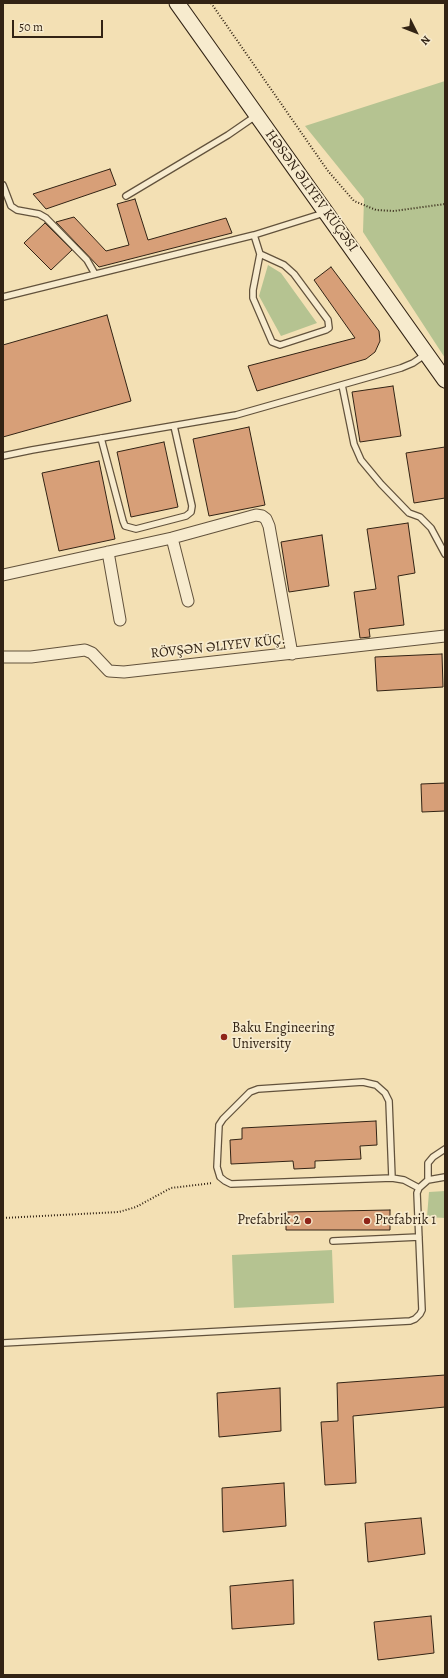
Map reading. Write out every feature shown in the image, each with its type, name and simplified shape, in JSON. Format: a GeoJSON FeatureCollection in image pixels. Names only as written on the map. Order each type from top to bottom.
{"type":"FeatureCollection","features":[{"type":"Feature","properties":{"kind":"main road","name":"HƏSƏN ƏLIYEV KÜÇƏSI"},"geometry":{"type":"LineString","coordinates":[[177,3],[445,380]]}},
{"type":"Feature","properties":{"kind":"street"},"geometry":{"type":"LineString","coordinates":[[3,575],[172,538],[256,515],[262,516],[266,519],[269,526],[292,654]]}},
{"type":"Feature","properties":{"kind":"street"},"geometry":{"type":"LineString","coordinates":[[172,538],[188,601]]}},
{"type":"Feature","properties":{"kind":"street"},"geometry":{"type":"LineString","coordinates":[[108,552],[120,620]]}},
{"type":"Feature","properties":{"kind":"street","name":"RÖVŞƏN ƏLIYEV KÜÇ."},"geometry":{"type":"LineString","coordinates":[[3,657],[31,657],[85,650],[92,653],[109,671],[124,672],[445,636]]}},
{"type":"Feature","properties":{"kind":"lane"},"geometry":{"type":"LineString","coordinates":[[126,196],[228,135],[257,115]]}},
{"type":"Feature","properties":{"kind":"lane"},"geometry":{"type":"LineString","coordinates":[[3,185],[11,206],[17,210],[40,214],[46,218],[87,260],[95,274]]}},
{"type":"Feature","properties":{"kind":"lane"},"geometry":{"type":"LineString","coordinates":[[3,297],[254,235],[327,212]]}},
{"type":"Feature","properties":{"kind":"lane"},"geometry":{"type":"LineString","coordinates":[[254,235],[260,254],[253,290],[253,298],[272,342],[280,345],[329,328],[328,320],[294,274],[284,265],[260,254]]}},
{"type":"Feature","properties":{"kind":"lane"},"geometry":{"type":"LineString","coordinates":[[3,456],[236,415],[401,368],[413,363],[426,354]]}},
{"type":"Feature","properties":{"kind":"lane"},"geometry":{"type":"LineString","coordinates":[[342,384],[354,444],[361,460],[381,484],[409,513],[420,518],[431,528],[445,554]]}},
{"type":"Feature","properties":{"kind":"lane"},"geometry":{"type":"LineString","coordinates":[[101,438],[122,521],[125,526],[136,529],[186,516],[191,512],[192,506],[174,426]]}},
{"type":"Feature","properties":{"kind":"lane"},"geometry":{"type":"LineString","coordinates":[[392,1178],[389,1101],[385,1093],[376,1085],[363,1082],[258,1089],[250,1092],[219,1125],[217,1167],[220,1177],[231,1184],[392,1178],[404,1180],[419,1188]]}},
{"type":"Feature","properties":{"kind":"lane"},"geometry":{"type":"LineString","coordinates":[[428,1180],[428,1164],[432,1157],[445,1148]]}},
{"type":"Feature","properties":{"kind":"lane"},"geometry":{"type":"LineString","coordinates":[[3,1343],[410,1321],[415,1319],[422,1310],[417,1193],[419,1188],[428,1180],[445,1177]]}},
{"type":"Feature","properties":{"kind":"lane"},"geometry":{"type":"LineString","coordinates":[[333,1241],[419,1237]]}},
{"type":"Feature","properties":{"kind":"path"},"geometry":{"type":"LineString","coordinates":[[211,3],[328,172],[354,201],[376,210],[394,211],[445,204]]}},
{"type":"Feature","properties":{"kind":"path"},"geometry":{"type":"LineString","coordinates":[[3,1218],[119,1212],[136,1207],[171,1188],[225,1181]]}},
{"type":"Feature","properties":{"kind":"green space"},"geometry":{"type":"Polygon","coordinates":[[[445,81],[445,358],[363,232],[364,199],[305,126],[445,81]]]}},
{"type":"Feature","properties":{"kind":"green space"},"geometry":{"type":"Polygon","coordinates":[[[268,265],[281,273],[317,323],[281,336],[259,296],[268,265]]]}},
{"type":"Feature","properties":{"kind":"green space"},"geometry":{"type":"Polygon","coordinates":[[[445,1191],[445,1218],[427,1217],[429,1192],[445,1191]]]}},
{"type":"Feature","properties":{"kind":"green space"},"geometry":{"type":"Polygon","coordinates":[[[332,1250],[334,1303],[234,1308],[232,1255],[332,1250]]]}},
{"type":"Feature","properties":{"kind":"building"},"geometry":{"type":"Polygon","coordinates":[[[110,169],[116,185],[46,209],[33,194],[110,169]]]}},
{"type":"Feature","properties":{"kind":"building"},"geometry":{"type":"Polygon","coordinates":[[[135,199],[148,240],[226,218],[232,233],[99,267],[56,222],[74,217],[106,251],[129,245],[117,204],[135,199]]]}},
{"type":"Feature","properties":{"kind":"building"},"geometry":{"type":"Polygon","coordinates":[[[45,223],[72,250],[51,270],[24,243],[45,223]]]}},
{"type":"Feature","properties":{"kind":"building"},"geometry":{"type":"Polygon","coordinates":[[[331,267],[379,331],[380,341],[375,352],[366,359],[257,391],[248,366],[355,338],[314,280],[331,267]]]}},
{"type":"Feature","properties":{"kind":"building"},"geometry":{"type":"Polygon","coordinates":[[[107,315],[131,401],[3,437],[3,345],[107,315]]]}},
{"type":"Feature","properties":{"kind":"building"},"geometry":{"type":"Polygon","coordinates":[[[393,386],[401,436],[360,442],[352,392],[393,386]]]}},
{"type":"Feature","properties":{"kind":"building"},"geometry":{"type":"Polygon","coordinates":[[[249,427],[265,505],[209,516],[193,439],[249,427]]]}},
{"type":"Feature","properties":{"kind":"building"},"geometry":{"type":"Polygon","coordinates":[[[164,442],[178,507],[131,517],[117,452],[164,442]]]}},
{"type":"Feature","properties":{"kind":"building"},"geometry":{"type":"Polygon","coordinates":[[[445,447],[445,498],[414,503],[406,453],[445,447]]]}},
{"type":"Feature","properties":{"kind":"building"},"geometry":{"type":"Polygon","coordinates":[[[99,461],[115,539],[59,551],[42,473],[99,461]]]}},
{"type":"Feature","properties":{"kind":"building"},"geometry":{"type":"Polygon","coordinates":[[[408,523],[415,573],[398,576],[404,625],[369,629],[370,637],[360,638],[354,592],[376,589],[367,529],[408,523]]]}},
{"type":"Feature","properties":{"kind":"building"},"geometry":{"type":"Polygon","coordinates":[[[322,535],[329,586],[289,592],[281,542],[322,535]]]}},
{"type":"Feature","properties":{"kind":"building"},"geometry":{"type":"Polygon","coordinates":[[[442,654],[443,687],[377,691],[375,657],[442,654]]]}},
{"type":"Feature","properties":{"kind":"building"},"geometry":{"type":"Polygon","coordinates":[[[445,783],[445,811],[422,812],[421,784],[445,783]]]}},
{"type":"Feature","properties":{"kind":"building"},"geometry":{"type":"Polygon","coordinates":[[[376,1121],[377,1145],[360,1146],[361,1159],[315,1161],[315,1168],[294,1169],[293,1161],[231,1164],[230,1140],[242,1139],[242,1128],[376,1121]]]}},
{"type":"Feature","properties":{"kind":"building"},"geometry":{"type":"Polygon","coordinates":[[[390,1210],[390,1230],[286,1230],[286,1212],[390,1210]]]}},
{"type":"Feature","properties":{"kind":"building"},"geometry":{"type":"Polygon","coordinates":[[[445,1375],[445,1407],[353,1416],[356,1483],[325,1485],[321,1422],[338,1421],[337,1383],[445,1375]]]}},
{"type":"Feature","properties":{"kind":"building"},"geometry":{"type":"Polygon","coordinates":[[[280,1388],[281,1431],[219,1437],[217,1393],[280,1388]]]}},
{"type":"Feature","properties":{"kind":"building"},"geometry":{"type":"Polygon","coordinates":[[[284,1483],[286,1526],[223,1532],[222,1488],[284,1483]]]}},
{"type":"Feature","properties":{"kind":"building"},"geometry":{"type":"Polygon","coordinates":[[[421,1518],[425,1554],[368,1562],[365,1523],[421,1518]]]}},
{"type":"Feature","properties":{"kind":"building"},"geometry":{"type":"Polygon","coordinates":[[[293,1580],[294,1624],[232,1629],[230,1586],[293,1580]]]}},
{"type":"Feature","properties":{"kind":"building"},"geometry":{"type":"Polygon","coordinates":[[[431,1616],[434,1653],[378,1660],[374,1622],[431,1616]]]}},
{"type":"Feature","properties":{"kind":"place","name":"Baku Engineering University"},"geometry":{"type":"Point","coordinates":[224,1037]}},
{"type":"Feature","properties":{"kind":"place","name":"Prefabrik 2"},"geometry":{"type":"Point","coordinates":[308,1221]}},
{"type":"Feature","properties":{"kind":"place","name":"Prefabrik 1"},"geometry":{"type":"Point","coordinates":[367,1221]}}]}
